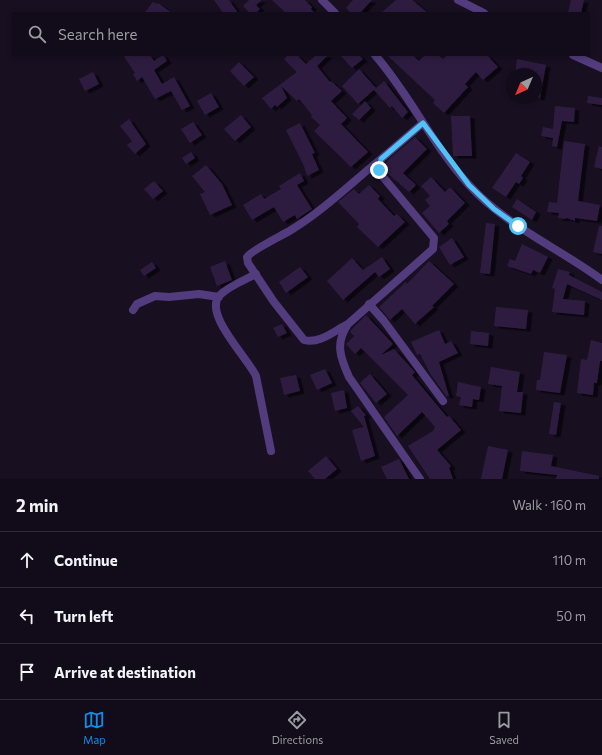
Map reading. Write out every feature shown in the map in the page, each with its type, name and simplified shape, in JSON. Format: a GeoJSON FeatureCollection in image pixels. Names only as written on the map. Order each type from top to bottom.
{"type":"FeatureCollection","features":[{"type":"Feature","properties":{"kind":"street"},"geometry":{"type":"LineString","coordinates":[[322,0],[334,12]]}},
{"type":"Feature","properties":{"kind":"street"},"geometry":{"type":"LineString","coordinates":[[458,0],[482,12]]}},
{"type":"Feature","properties":{"kind":"street"},"geometry":{"type":"LineString","coordinates":[[376,56],[469,185],[494,209],[577,262],[602,280]]}},
{"type":"Feature","properties":{"kind":"street"},"geometry":{"type":"LineString","coordinates":[[575,56],[602,68]]}},
{"type":"Feature","properties":{"kind":"street"},"geometry":{"type":"LineString","coordinates":[[348,324],[321,339],[312,342],[304,340],[274,302],[248,263],[247,257],[249,253],[262,248],[312,218],[423,123]]}},
{"type":"Feature","properties":{"kind":"street"},"geometry":{"type":"LineString","coordinates":[[381,159],[379,170],[434,238],[434,243],[429,254],[369,304],[348,324],[342,333],[340,347],[341,360],[349,377],[420,479]]}},
{"type":"Feature","properties":{"kind":"street"},"geometry":{"type":"LineString","coordinates":[[256,274],[219,297],[216,300],[216,309],[220,322],[230,338],[251,365],[256,376],[271,451]]}},
{"type":"Feature","properties":{"kind":"street"},"geometry":{"type":"LineString","coordinates":[[133,310],[136,304],[156,296],[169,297],[199,294],[219,297]]}},
{"type":"Feature","properties":{"kind":"street"},"geometry":{"type":"LineString","coordinates":[[369,304],[384,320],[442,401]]}},
{"type":"Feature","properties":{"kind":"building"},"geometry":{"type":"Polygon","coordinates":[[[214,0],[229,0],[237,12],[222,12],[214,0]]]}},
{"type":"Feature","properties":{"kind":"building"},"geometry":{"type":"Polygon","coordinates":[[[249,0],[262,0],[256,5],[260,9],[257,12],[249,12],[243,6],[249,0]]]}},
{"type":"Feature","properties":{"kind":"building"},"geometry":{"type":"Polygon","coordinates":[[[272,0],[305,0],[312,7],[311,9],[314,12],[285,12],[272,0]]]}},
{"type":"Feature","properties":{"kind":"building"},"geometry":{"type":"Polygon","coordinates":[[[353,0],[372,0],[361,12],[350,12],[346,8],[353,0]]]}},
{"type":"Feature","properties":{"kind":"building"},"geometry":{"type":"Polygon","coordinates":[[[396,0],[412,0],[427,12],[382,12],[396,0]]]}},
{"type":"Feature","properties":{"kind":"building"},"geometry":{"type":"Polygon","coordinates":[[[571,0],[584,0],[581,12],[568,12],[571,0]]]}},
{"type":"Feature","properties":{"kind":"building"},"geometry":{"type":"Polygon","coordinates":[[[153,2],[158,3],[171,12],[145,12],[153,2]]]}},
{"type":"Feature","properties":{"kind":"building"},"geometry":{"type":"Polygon","coordinates":[[[124,56],[151,56],[154,61],[164,56],[167,61],[154,70],[162,84],[174,77],[190,106],[182,110],[171,91],[155,99],[142,77],[137,81],[133,74],[135,73],[124,56]]]}},
{"type":"Feature","properties":{"kind":"building"},"geometry":{"type":"Polygon","coordinates":[[[287,56],[298,56],[306,64],[315,56],[327,56],[317,66],[330,82],[331,81],[342,91],[331,101],[347,118],[341,124],[368,152],[351,167],[314,131],[320,125],[311,117],[312,115],[299,99],[297,101],[281,86],[287,98],[277,107],[275,105],[271,109],[262,98],[297,72],[284,59],[287,56]]]}},
{"type":"Feature","properties":{"kind":"building"},"geometry":{"type":"Polygon","coordinates":[[[341,56],[360,56],[363,59],[352,68],[341,56]]]}},
{"type":"Feature","properties":{"kind":"building"},"geometry":{"type":"Polygon","coordinates":[[[388,56],[414,56],[419,61],[424,56],[439,56],[443,59],[446,56],[488,56],[498,67],[483,80],[476,72],[465,84],[468,87],[444,113],[433,103],[435,100],[388,56]]]}},
{"type":"Feature","properties":{"kind":"building"},"geometry":{"type":"Polygon","coordinates":[[[517,59],[546,65],[542,87],[542,68],[516,68],[517,59]]]}},
{"type":"Feature","properties":{"kind":"building"},"geometry":{"type":"Polygon","coordinates":[[[239,62],[254,77],[244,86],[230,71],[239,62]]]}},
{"type":"Feature","properties":{"kind":"building"},"geometry":{"type":"Polygon","coordinates":[[[359,69],[376,88],[358,104],[342,86],[359,69]]]}},
{"type":"Feature","properties":{"kind":"building"},"geometry":{"type":"Polygon","coordinates":[[[93,72],[99,84],[85,91],[79,79],[93,72]]]}},
{"type":"Feature","properties":{"kind":"building"},"geometry":{"type":"Polygon","coordinates":[[[384,81],[408,112],[402,118],[392,106],[390,108],[374,90],[384,81]]]}},
{"type":"Feature","properties":{"kind":"building"},"geometry":{"type":"Polygon","coordinates":[[[211,93],[219,107],[205,115],[197,101],[211,93]]]}},
{"type":"Feature","properties":{"kind":"building"},"geometry":{"type":"Polygon","coordinates":[[[588,96],[602,98],[602,105],[587,103],[588,96]]]}},
{"type":"Feature","properties":{"kind":"building"},"geometry":{"type":"Polygon","coordinates":[[[365,101],[371,108],[359,120],[352,114],[365,101]]]}},
{"type":"Feature","properties":{"kind":"building"},"geometry":{"type":"Polygon","coordinates":[[[555,106],[575,108],[574,122],[562,121],[557,147],[552,146],[553,138],[541,136],[543,127],[553,129],[555,106]]]}},
{"type":"Feature","properties":{"kind":"building"},"geometry":{"type":"Polygon","coordinates":[[[241,115],[251,127],[235,141],[224,129],[241,115]]]}},
{"type":"Feature","properties":{"kind":"building"},"geometry":{"type":"Polygon","coordinates":[[[451,116],[470,116],[472,156],[453,156],[451,116]]]}},
{"type":"Feature","properties":{"kind":"building"},"geometry":{"type":"Polygon","coordinates":[[[129,119],[146,144],[135,154],[127,145],[132,141],[120,126],[129,119]]]}},
{"type":"Feature","properties":{"kind":"building"},"geometry":{"type":"Polygon","coordinates":[[[193,122],[202,135],[190,143],[181,129],[193,122]]]}},
{"type":"Feature","properties":{"kind":"building"},"geometry":{"type":"Polygon","coordinates":[[[300,123],[315,153],[312,154],[319,170],[307,176],[304,166],[286,130],[300,123]]]}},
{"type":"Feature","properties":{"kind":"building"},"geometry":{"type":"Polygon","coordinates":[[[415,137],[427,149],[403,173],[416,185],[409,192],[386,172],[384,167],[388,160],[415,137]]]}},
{"type":"Feature","properties":{"kind":"building"},"geometry":{"type":"Polygon","coordinates":[[[564,141],[585,144],[578,201],[600,205],[597,221],[575,218],[575,221],[566,218],[558,218],[559,213],[547,212],[549,202],[557,203],[564,141]]]}},
{"type":"Feature","properties":{"kind":"building"},"geometry":{"type":"Polygon","coordinates":[[[599,146],[602,147],[602,169],[594,167],[599,146]]]}},
{"type":"Feature","properties":{"kind":"building"},"geometry":{"type":"Polygon","coordinates":[[[191,152],[195,158],[186,164],[182,158],[191,152]]]}},
{"type":"Feature","properties":{"kind":"building"},"geometry":{"type":"Polygon","coordinates":[[[516,153],[530,162],[521,176],[523,178],[519,184],[516,182],[506,197],[492,188],[516,153]]]}},
{"type":"Feature","properties":{"kind":"building"},"geometry":{"type":"Polygon","coordinates":[[[206,165],[222,184],[232,205],[210,215],[200,194],[205,192],[192,176],[206,165]]]}},
{"type":"Feature","properties":{"kind":"building"},"geometry":{"type":"Polygon","coordinates":[[[300,173],[304,181],[297,185],[312,209],[297,219],[295,215],[283,222],[274,207],[252,220],[243,205],[261,194],[264,199],[281,189],[279,186],[300,173]]]}},
{"type":"Feature","properties":{"kind":"building"},"geometry":{"type":"Polygon","coordinates":[[[431,177],[445,192],[450,187],[465,203],[447,221],[449,224],[439,233],[422,213],[430,206],[425,200],[430,196],[421,186],[431,177]]]}},
{"type":"Feature","properties":{"kind":"building"},"geometry":{"type":"Polygon","coordinates":[[[154,181],[163,191],[153,199],[144,189],[154,181]]]}},
{"type":"Feature","properties":{"kind":"building"},"geometry":{"type":"Polygon","coordinates":[[[369,185],[380,196],[378,199],[394,216],[397,214],[405,222],[378,247],[357,227],[359,224],[338,202],[354,189],[359,194],[369,185]]]}},
{"type":"Feature","properties":{"kind":"building"},"geometry":{"type":"Polygon","coordinates":[[[517,199],[536,212],[532,220],[512,207],[517,199]]]}},
{"type":"Feature","properties":{"kind":"building"},"geometry":{"type":"Polygon","coordinates":[[[486,223],[495,224],[490,274],[480,273],[486,223]]]}},
{"type":"Feature","properties":{"kind":"building"},"geometry":{"type":"Polygon","coordinates":[[[599,226],[602,226],[602,254],[593,252],[599,226]]]}},
{"type":"Feature","properties":{"kind":"building"},"geometry":{"type":"Polygon","coordinates":[[[452,238],[464,257],[450,265],[439,247],[452,238]]]}},
{"type":"Feature","properties":{"kind":"building"},"geometry":{"type":"Polygon","coordinates":[[[522,244],[548,257],[540,273],[533,270],[531,274],[507,266],[510,259],[515,261],[522,244]]]}},
{"type":"Feature","properties":{"kind":"building"},"geometry":{"type":"Polygon","coordinates":[[[382,257],[390,269],[379,277],[375,272],[343,300],[327,281],[352,258],[363,270],[382,257]]]}},
{"type":"Feature","properties":{"kind":"building"},"geometry":{"type":"Polygon","coordinates":[[[225,261],[232,280],[217,286],[210,267],[225,261]]]}},
{"type":"Feature","properties":{"kind":"building"},"geometry":{"type":"Polygon","coordinates":[[[429,261],[454,284],[432,306],[434,307],[415,324],[402,309],[390,320],[379,307],[406,282],[407,284],[429,261]]]}},
{"type":"Feature","properties":{"kind":"building"},"geometry":{"type":"Polygon","coordinates":[[[152,262],[156,268],[144,276],[140,270],[152,262]]]}},
{"type":"Feature","properties":{"kind":"building"},"geometry":{"type":"Polygon","coordinates":[[[300,267],[308,277],[286,293],[279,282],[300,267]]]}},
{"type":"Feature","properties":{"kind":"building"},"geometry":{"type":"Polygon","coordinates":[[[558,269],[570,272],[569,275],[602,292],[602,300],[567,284],[563,299],[585,301],[584,315],[552,312],[555,289],[552,288],[558,269]]]}},
{"type":"Feature","properties":{"kind":"building"},"geometry":{"type":"Polygon","coordinates":[[[496,307],[528,310],[526,329],[494,326],[496,307]]]}},
{"type":"Feature","properties":{"kind":"building"},"geometry":{"type":"Polygon","coordinates":[[[366,315],[393,344],[381,355],[394,349],[415,372],[412,375],[447,417],[449,416],[461,430],[437,450],[451,466],[449,468],[453,479],[430,479],[408,446],[433,431],[435,427],[422,412],[397,436],[384,417],[408,395],[361,348],[355,354],[346,344],[354,336],[350,332],[352,329],[366,315]]]}},
{"type":"Feature","properties":{"kind":"building"},"geometry":{"type":"Polygon","coordinates":[[[282,324],[287,333],[278,337],[273,328],[282,324]]]}},
{"type":"Feature","properties":{"kind":"building"},"geometry":{"type":"Polygon","coordinates":[[[439,330],[445,344],[451,341],[458,353],[439,362],[449,396],[446,396],[431,375],[420,354],[417,355],[411,342],[439,330]]]}},
{"type":"Feature","properties":{"kind":"building"},"geometry":{"type":"Polygon","coordinates":[[[471,331],[489,333],[488,346],[470,344],[471,331]]]}},
{"type":"Feature","properties":{"kind":"building"},"geometry":{"type":"Polygon","coordinates":[[[591,340],[602,343],[602,361],[600,361],[597,383],[594,383],[593,395],[577,393],[581,359],[587,360],[591,340]]]}},
{"type":"Feature","properties":{"kind":"building"},"geometry":{"type":"Polygon","coordinates":[[[544,352],[567,355],[560,393],[536,390],[537,380],[540,380],[544,352]]]}},
{"type":"Feature","properties":{"kind":"building"},"geometry":{"type":"Polygon","coordinates":[[[491,367],[520,372],[517,392],[523,392],[521,413],[499,411],[502,386],[488,384],[491,367]]]}},
{"type":"Feature","properties":{"kind":"building"},"geometry":{"type":"Polygon","coordinates":[[[325,369],[332,383],[317,390],[310,375],[325,369]]]}},
{"type":"Feature","properties":{"kind":"building"},"geometry":{"type":"Polygon","coordinates":[[[370,374],[387,394],[376,403],[360,383],[370,374]]]}},
{"type":"Feature","properties":{"kind":"building"},"geometry":{"type":"Polygon","coordinates":[[[296,375],[300,391],[284,395],[280,378],[296,375]]]}},
{"type":"Feature","properties":{"kind":"building"},"geometry":{"type":"Polygon","coordinates":[[[458,382],[481,387],[479,400],[473,399],[472,407],[459,405],[461,397],[456,396],[458,382]]]}},
{"type":"Feature","properties":{"kind":"building"},"geometry":{"type":"Polygon","coordinates":[[[344,390],[347,408],[335,411],[331,393],[344,390]]]}},
{"type":"Feature","properties":{"kind":"building"},"geometry":{"type":"Polygon","coordinates":[[[554,402],[561,403],[556,435],[549,434],[554,402]]]}},
{"type":"Feature","properties":{"kind":"building"},"geometry":{"type":"Polygon","coordinates":[[[358,406],[366,415],[364,416],[375,456],[361,461],[352,430],[364,427],[351,411],[358,406]]]}},
{"type":"Feature","properties":{"kind":"building"},"geometry":{"type":"Polygon","coordinates":[[[488,446],[508,450],[502,479],[481,479],[488,446]]]}},
{"type":"Feature","properties":{"kind":"building"},"geometry":{"type":"Polygon","coordinates":[[[522,451],[553,455],[551,466],[599,476],[599,479],[556,479],[557,475],[520,471],[522,451]]]}},
{"type":"Feature","properties":{"kind":"building"},"geometry":{"type":"Polygon","coordinates":[[[326,456],[337,469],[325,479],[315,479],[308,471],[326,456]]]}},
{"type":"Feature","properties":{"kind":"building"},"geometry":{"type":"Polygon","coordinates":[[[399,459],[409,479],[387,479],[381,467],[399,459]]]}},
{"type":"Feature","properties":{"kind":"route"},"geometry":{"type":"LineString","coordinates":[[379,170],[378,165],[381,159],[423,123],[469,185],[494,209],[518,226]]}}]}
